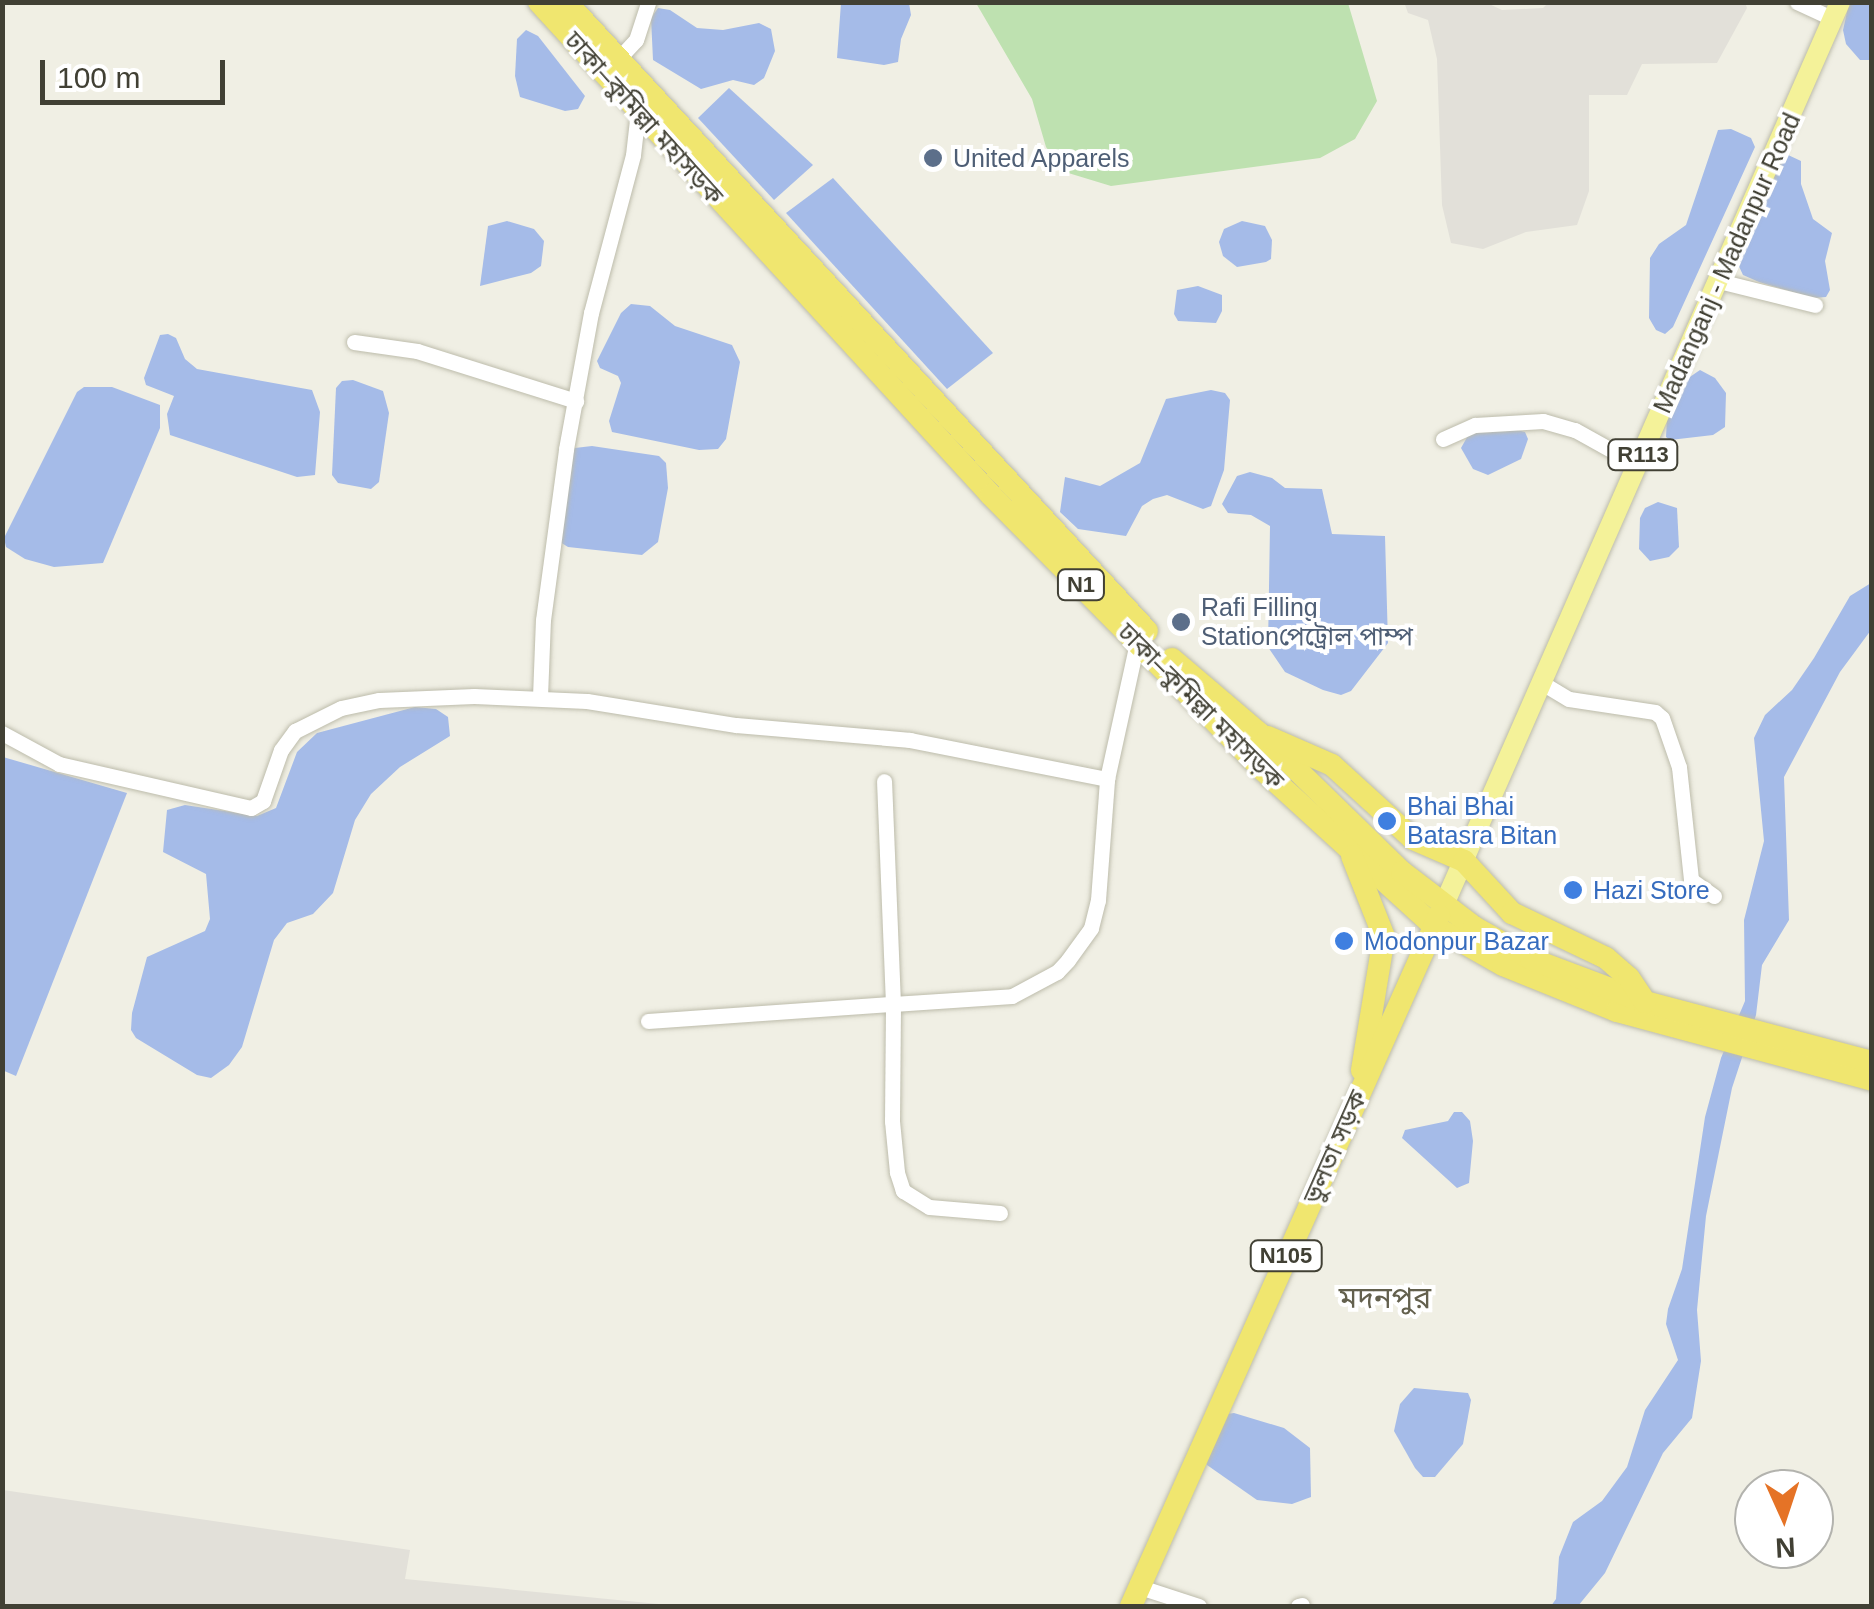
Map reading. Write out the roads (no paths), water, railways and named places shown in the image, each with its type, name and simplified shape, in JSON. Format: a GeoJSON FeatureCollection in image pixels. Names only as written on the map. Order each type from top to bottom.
{"type":"FeatureCollection","features":[{"type":"Feature","properties":{"kind":"highway","name":"ঢাকা–কুমিল্লা মহাসড়ক"},"geometry":{"type":"LineString","coordinates":[[539,2],[991,494],[1263,770],[1439,917],[1503,965],[1616,1010],[1781,1047],[1872,1080]]}},
{"type":"Feature","properties":{"kind":"highway","name":"ঢাকা–কুমিল্লা মহাসড়ক"},"geometry":{"type":"LineString","coordinates":[[566,2],[1174,660],[1260,734],[1439,917],[1531,959],[1718,1030]]}},
{"type":"Feature","properties":{"kind":"highway"},"geometry":{"type":"LineString","coordinates":[[1260,734],[1310,752],[1332,765],[1413,839],[1433,852],[1464,861],[1512,912],[1606,958],[1629,978],[1645,1002]]}},
{"type":"Feature","properties":{"kind":"highway"},"geometry":{"type":"LineString","coordinates":[[1344,840],[1384,938],[1367,1020],[1360,1089]]}},
{"type":"Feature","properties":{"kind":"highway","name":"ভুলতা সড়ক"},"geometry":{"type":"LineString","coordinates":[[1135,1597],[1439,917]]}},
{"type":"Feature","properties":{"kind":"highway","name":"ঢাকা–কুমিল্লা মহাসড়ক"},"geometry":{"type":"LineString","coordinates":[[1781,1047],[1872,1062]]}},
{"type":"Feature","properties":{"kind":"main road","name":"Madanganj - Madanpur Road"},"geometry":{"type":"LineString","coordinates":[[1439,917],[1837,11]]}},
{"type":"Feature","properties":{"kind":"street"},"geometry":{"type":"LineString","coordinates":[[620,58],[636,40],[648,2]]}},
{"type":"Feature","properties":{"kind":"street"},"geometry":{"type":"LineString","coordinates":[[1798,2],[1837,11]]}},
{"type":"Feature","properties":{"kind":"street"},"geometry":{"type":"LineString","coordinates":[[540,697],[546,586],[576,401],[591,313],[633,155],[638,111]]}},
{"type":"Feature","properties":{"kind":"street"},"geometry":{"type":"LineString","coordinates":[[1719,281],[1816,305]]}},
{"type":"Feature","properties":{"kind":"street"},"geometry":{"type":"LineString","coordinates":[[354,342],[417,351],[576,401]]}},
{"type":"Feature","properties":{"kind":"street"},"geometry":{"type":"LineString","coordinates":[[1443,439],[1474,425],[1543,421],[1575,430],[1638,465]]}},
{"type":"Feature","properties":{"kind":"street"},"geometry":{"type":"LineString","coordinates":[[648,1021],[1012,996],[1057,972],[1091,928],[1098,900],[1107,779],[1137,642]]}},
{"type":"Feature","properties":{"kind":"street"},"geometry":{"type":"LineString","coordinates":[[1542,683],[1569,699],[1655,712],[1662,718],[1679,767],[1691,880],[1714,896]]}},
{"type":"Feature","properties":{"kind":"street"},"geometry":{"type":"LineString","coordinates":[[2,733],[59,764],[251,808],[263,801],[281,750],[295,731],[342,708],[378,700],[540,697],[736,725],[910,740],[1107,779]]}},
{"type":"Feature","properties":{"kind":"street"},"geometry":{"type":"LineString","coordinates":[[884,781],[893,1004],[892,1121],[897,1172],[904,1191],[929,1207],[1000,1212]]}},
{"type":"Feature","properties":{"kind":"street"},"geometry":{"type":"LineString","coordinates":[[1135,1597],[1199,1606]]}},
{"type":"Feature","properties":{"kind":"water"},"geometry":{"type":"Polygon","coordinates":[[[841,3],[909,3],[911,15],[901,39],[898,62],[884,65],[837,58],[841,3]]]}},
{"type":"Feature","properties":{"kind":"water"},"geometry":{"type":"Polygon","coordinates":[[[1849,3],[1871,3],[1871,60],[1860,60],[1846,44],[1843,30],[1849,3]]]}},
{"type":"Feature","properties":{"kind":"water"},"geometry":{"type":"Polygon","coordinates":[[[658,8],[670,10],[697,28],[723,30],[759,23],[771,29],[775,51],[764,78],[754,85],[733,80],[701,89],[653,60],[651,18],[658,8]]]}},
{"type":"Feature","properties":{"kind":"water"},"geometry":{"type":"Polygon","coordinates":[[[526,30],[538,36],[585,96],[578,109],[565,111],[520,97],[515,76],[517,39],[526,30]]]}},
{"type":"Feature","properties":{"kind":"water"},"geometry":{"type":"Polygon","coordinates":[[[729,88],[813,165],[774,200],[698,118],[729,88]]]}},
{"type":"Feature","properties":{"kind":"water"},"geometry":{"type":"Polygon","coordinates":[[[1731,129],[1751,138],[1755,147],[1673,327],[1665,334],[1656,330],[1649,318],[1650,258],[1659,244],[1686,225],[1718,130],[1731,129]]]}},
{"type":"Feature","properties":{"kind":"water"},"geometry":{"type":"Polygon","coordinates":[[[1781,155],[1801,161],[1801,184],[1813,219],[1832,233],[1825,261],[1830,290],[1826,297],[1813,298],[1759,282],[1743,275],[1736,260],[1781,155]]]}},
{"type":"Feature","properties":{"kind":"water"},"geometry":{"type":"Polygon","coordinates":[[[833,178],[993,353],[947,389],[786,213],[833,178]]]}},
{"type":"Feature","properties":{"kind":"water"},"geometry":{"type":"Polygon","coordinates":[[[507,221],[534,229],[544,241],[541,266],[531,273],[480,286],[488,226],[507,221]]]}},
{"type":"Feature","properties":{"kind":"water"},"geometry":{"type":"Polygon","coordinates":[[[1242,221],[1265,226],[1272,240],[1271,259],[1237,267],[1223,256],[1219,242],[1224,229],[1242,221]]]}},
{"type":"Feature","properties":{"kind":"water"},"geometry":{"type":"Polygon","coordinates":[[[1198,286],[1222,295],[1222,311],[1216,323],[1178,321],[1174,314],[1177,290],[1198,286]]]}},
{"type":"Feature","properties":{"kind":"water"},"geometry":{"type":"Polygon","coordinates":[[[631,304],[650,306],[675,326],[732,345],[740,362],[726,439],[718,449],[699,450],[612,432],[609,421],[621,383],[618,376],[600,368],[597,361],[621,313],[631,304]]]}},
{"type":"Feature","properties":{"kind":"water"},"geometry":{"type":"Polygon","coordinates":[[[160,335],[176,338],[185,359],[197,369],[312,390],[320,412],[315,475],[297,477],[170,435],[167,414],[174,396],[146,385],[144,378],[160,335]]]}},
{"type":"Feature","properties":{"kind":"water"},"geometry":{"type":"Polygon","coordinates":[[[1700,370],[1715,378],[1726,393],[1725,427],[1713,435],[1670,440],[1666,437],[1667,417],[1684,381],[1700,370]]]}},
{"type":"Feature","properties":{"kind":"water"},"geometry":{"type":"Polygon","coordinates":[[[353,380],[383,391],[389,413],[379,482],[371,489],[338,483],[332,475],[336,388],[342,381],[353,380]]]}},
{"type":"Feature","properties":{"kind":"water"},"geometry":{"type":"Polygon","coordinates":[[[84,387],[112,387],[160,405],[160,428],[103,563],[54,567],[25,559],[6,547],[4,538],[77,392],[84,387]]]}},
{"type":"Feature","properties":{"kind":"water"},"geometry":{"type":"Polygon","coordinates":[[[1211,390],[1225,393],[1230,400],[1224,470],[1211,506],[1203,509],[1167,495],[1153,499],[1142,506],[1126,536],[1078,529],[1060,512],[1065,477],[1100,486],[1140,463],[1166,399],[1211,390]]]}},
{"type":"Feature","properties":{"kind":"water"},"geometry":{"type":"Polygon","coordinates":[[[1505,427],[1525,432],[1528,439],[1521,459],[1488,475],[1473,469],[1461,448],[1470,432],[1505,427]]]}},
{"type":"Feature","properties":{"kind":"water"},"geometry":{"type":"Polygon","coordinates":[[[592,446],[659,456],[666,463],[668,488],[658,542],[642,555],[568,547],[560,542],[569,456],[575,448],[592,446]]]}},
{"type":"Feature","properties":{"kind":"water"},"geometry":{"type":"Polygon","coordinates":[[[1250,472],[1272,478],[1285,488],[1322,489],[1332,534],[1385,536],[1388,643],[1351,691],[1341,695],[1323,690],[1285,672],[1268,647],[1270,526],[1251,515],[1228,513],[1222,504],[1237,476],[1250,472]]]}},
{"type":"Feature","properties":{"kind":"water"},"geometry":{"type":"Polygon","coordinates":[[[1658,502],[1677,508],[1679,547],[1669,557],[1650,561],[1639,549],[1640,518],[1645,508],[1658,502]]]}},
{"type":"Feature","properties":{"kind":"water"},"geometry":{"type":"Polygon","coordinates":[[[1871,583],[1871,630],[1840,672],[1784,777],[1789,920],[1762,965],[1756,1015],[1732,1088],[1706,1216],[1697,1310],[1701,1361],[1692,1418],[1663,1453],[1605,1573],[1578,1606],[1551,1606],[1556,1599],[1559,1557],[1573,1522],[1602,1501],[1627,1467],[1645,1410],[1678,1360],[1666,1324],[1668,1309],[1682,1269],[1705,1117],[1721,1058],[1745,1001],[1744,920],[1764,841],[1754,738],[1765,715],[1792,690],[1814,658],[1850,596],[1871,583]]]}},
{"type":"Feature","properties":{"kind":"water"},"geometry":{"type":"Polygon","coordinates":[[[415,707],[436,709],[448,717],[450,736],[400,767],[371,794],[355,820],[333,893],[313,914],[287,923],[274,940],[242,1047],[229,1065],[211,1078],[197,1075],[136,1038],[131,1030],[132,1013],[147,957],[205,931],[210,919],[206,874],[163,852],[167,810],[185,805],[257,816],[276,808],[297,752],[317,733],[415,707]]]}},
{"type":"Feature","properties":{"kind":"water"},"geometry":{"type":"Polygon","coordinates":[[[3,757],[127,793],[16,1076],[2,1070],[3,757]]]}},
{"type":"Feature","properties":{"kind":"water"},"geometry":{"type":"Polygon","coordinates":[[[1454,1112],[1462,1112],[1470,1121],[1473,1141],[1469,1183],[1457,1188],[1402,1138],[1405,1130],[1448,1121],[1454,1112]]]}},
{"type":"Feature","properties":{"kind":"water"},"geometry":{"type":"Polygon","coordinates":[[[1414,1388],[1468,1393],[1471,1400],[1463,1444],[1435,1477],[1423,1477],[1394,1431],[1400,1404],[1414,1388]]]}},
{"type":"Feature","properties":{"kind":"water"},"geometry":{"type":"Polygon","coordinates":[[[1234,1413],[1284,1428],[1310,1448],[1311,1497],[1292,1504],[1257,1500],[1207,1465],[1205,1456],[1220,1415],[1234,1413]]]}},
{"type":"Feature","properties":{"kind":"place","name":"United Apparels"},"geometry":{"type":"Point","coordinates":[933,158]}},
{"type":"Feature","properties":{"kind":"place","name":"Rafi Filling Stationপেট্রোল পাম্প"},"geometry":{"type":"Point","coordinates":[1181,622]}},
{"type":"Feature","properties":{"kind":"place","name":"Bhai Bhai Batasra Bitan"},"geometry":{"type":"Point","coordinates":[1387,821]}},
{"type":"Feature","properties":{"kind":"place","name":"Hazi Store"},"geometry":{"type":"Point","coordinates":[1573,890]}},
{"type":"Feature","properties":{"kind":"place","name":"Modonpur Bazar"},"geometry":{"type":"Point","coordinates":[1344,941]}},
{"type":"Feature","properties":{"kind":"district","name":"মদনপুর"},"geometry":{"type":"Point","coordinates":[1385,1298]}}]}
